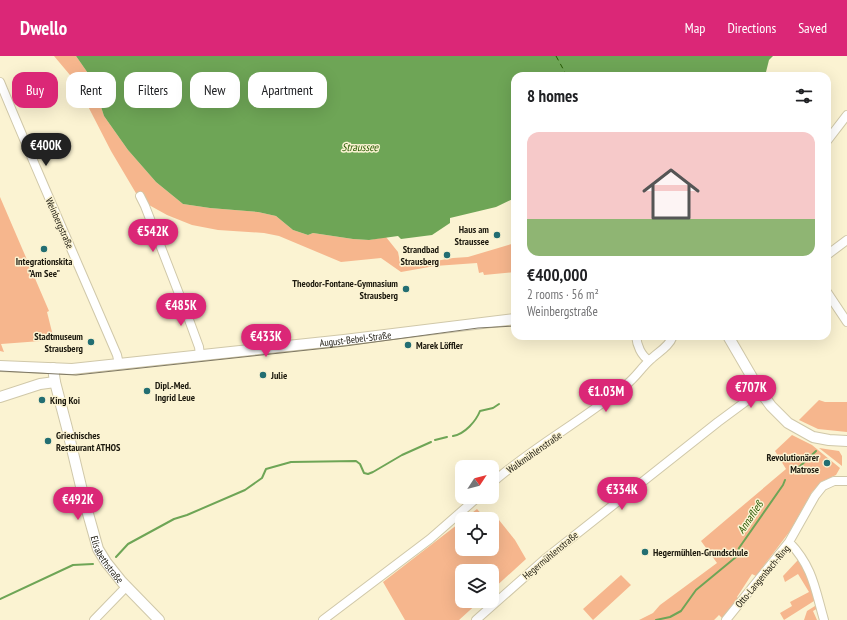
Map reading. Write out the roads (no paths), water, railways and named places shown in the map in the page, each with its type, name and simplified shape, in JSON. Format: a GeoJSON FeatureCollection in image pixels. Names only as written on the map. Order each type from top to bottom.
{"type":"FeatureCollection","features":[{"type":"Feature","properties":{"kind":"street","name":"Weinbergstraße"},"geometry":{"type":"LineString","coordinates":[[0,82],[117,355],[119,364]]}},
{"type":"Feature","properties":{"kind":"street"},"geometry":{"type":"LineString","coordinates":[[831,137],[847,115]]}},
{"type":"Feature","properties":{"kind":"street"},"geometry":{"type":"LineString","coordinates":[[140,196],[186,312],[199,347],[200,355]]}},
{"type":"Feature","properties":{"kind":"street"},"geometry":{"type":"LineString","coordinates":[[831,252],[847,240]]}},
{"type":"Feature","properties":{"kind":"street"},"geometry":{"type":"LineString","coordinates":[[831,297],[844,313],[847,322]]}},
{"type":"Feature","properties":{"kind":"street","name":"August-Bebel-Straße"},"geometry":{"type":"LineString","coordinates":[[0,366],[72,369],[299,343],[344,340],[511,319]]}},
{"type":"Feature","properties":{"kind":"street"},"geometry":{"type":"LineString","coordinates":[[637,340],[643,356],[649,360]]}},
{"type":"Feature","properties":{"kind":"street","name":"Walkmühlenstraße"},"geometry":{"type":"LineString","coordinates":[[499,477],[578,422],[621,389],[639,373],[649,360],[668,344],[670,340]]}},
{"type":"Feature","properties":{"kind":"street"},"geometry":{"type":"LineString","coordinates":[[730,340],[760,391],[774,410],[788,423],[812,437],[847,441]]}},
{"type":"Feature","properties":{"kind":"street","name":"Elisabethstraße"},"geometry":{"type":"LineString","coordinates":[[53,368],[55,382],[98,549],[106,562],[159,620]]}},
{"type":"Feature","properties":{"kind":"street"},"geometry":{"type":"LineString","coordinates":[[0,397],[40,384],[55,382]]}},
{"type":"Feature","properties":{"kind":"street","name":"Hegermühlenstraße"},"geometry":{"type":"LineString","coordinates":[[476,620],[545,559],[718,422],[760,391]]}},
{"type":"Feature","properties":{"kind":"street"},"geometry":{"type":"LineString","coordinates":[[789,542],[815,496],[823,486],[834,481],[847,479]]}},
{"type":"Feature","properties":{"kind":"street"},"geometry":{"type":"LineString","coordinates":[[323,620],[430,539],[470,504]]}},
{"type":"Feature","properties":{"kind":"street","name":"Otto-Langenbach-Ring"},"geometry":{"type":"LineString","coordinates":[[726,620],[789,542],[804,560],[812,575],[824,620]]}},
{"type":"Feature","properties":{"kind":"street"},"geometry":{"type":"LineString","coordinates":[[94,620],[127,586]]}},
{"type":"Feature","properties":{"kind":"water","name":"Straussee"},"geometry":{"type":"Polygon","coordinates":[[[76,56],[773,56],[769,60],[766,72],[511,72],[511,200],[496,207],[450,218],[450,223],[432,235],[401,239],[398,236],[369,240],[313,233],[308,235],[293,230],[276,216],[258,212],[183,204],[156,182],[128,150],[104,116],[101,108],[116,108],[116,72],[87,72],[76,56]]]}},
{"type":"Feature","properties":{"kind":"waterway"},"geometry":{"type":"LineString","coordinates":[[453,436],[466,430],[476,419],[480,411],[493,408],[499,404]]}},
{"type":"Feature","properties":{"kind":"waterway"},"geometry":{"type":"LineString","coordinates":[[435,440],[447,437]]}},
{"type":"Feature","properties":{"kind":"waterway"},"geometry":{"type":"LineString","coordinates":[[116,557],[128,544],[174,519],[187,515],[245,490],[262,478],[266,469],[291,462],[356,461],[360,464],[364,473],[368,474],[402,455],[431,442]]}},
{"type":"Feature","properties":{"kind":"waterway","name":"Annafließ"},"geometry":{"type":"LineString","coordinates":[[795,471],[816,451]]}},
{"type":"Feature","properties":{"kind":"waterway","name":"Annafließ"},"geometry":{"type":"LineString","coordinates":[[656,620],[670,617],[681,611],[696,590],[736,557],[739,548],[785,480]]}},
{"type":"Feature","properties":{"kind":"waterway"},"geometry":{"type":"LineString","coordinates":[[0,599],[73,565],[93,564]]}},
{"type":"Feature","properties":{"kind":"tram line"},"geometry":{"type":"LineString","coordinates":[[0,371],[76,375],[345,346],[478,328],[511,326]]}},
{"type":"Feature","properties":{"kind":"place","name":"Haus am Straussee"},"geometry":{"type":"Point","coordinates":[497,235]}},
{"type":"Feature","properties":{"kind":"place","name":"Integrationskita \"Am See\""},"geometry":{"type":"Point","coordinates":[44,249]}},
{"type":"Feature","properties":{"kind":"place","name":"Strandbad Strausberg"},"geometry":{"type":"Point","coordinates":[447,255]}},
{"type":"Feature","properties":{"kind":"place","name":"Theodor-Fontane-Gymnasium Strausberg"},"geometry":{"type":"Point","coordinates":[406,289]}},
{"type":"Feature","properties":{"kind":"place","name":"Stadtmuseum Strausberg"},"geometry":{"type":"Point","coordinates":[91,342]}},
{"type":"Feature","properties":{"kind":"place","name":"Marek Löffler"},"geometry":{"type":"Point","coordinates":[408,345]}},
{"type":"Feature","properties":{"kind":"place","name":"Julie"},"geometry":{"type":"Point","coordinates":[263,375]}},
{"type":"Feature","properties":{"kind":"place","name":"Dipl.-Med. Ingrid Leue"},"geometry":{"type":"Point","coordinates":[147,391]}},
{"type":"Feature","properties":{"kind":"place","name":"King Koi"},"geometry":{"type":"Point","coordinates":[42,400]}},
{"type":"Feature","properties":{"kind":"place","name":"Griechisches Restaurant ATHOS"},"geometry":{"type":"Point","coordinates":[48,441]}},
{"type":"Feature","properties":{"kind":"place","name":"Revolutionärer Matrose"},"geometry":{"type":"Point","coordinates":[827,463]}},
{"type":"Feature","properties":{"kind":"place","name":"Hegermühlen-Grundschule"},"geometry":{"type":"Point","coordinates":[645,552]}}]}
